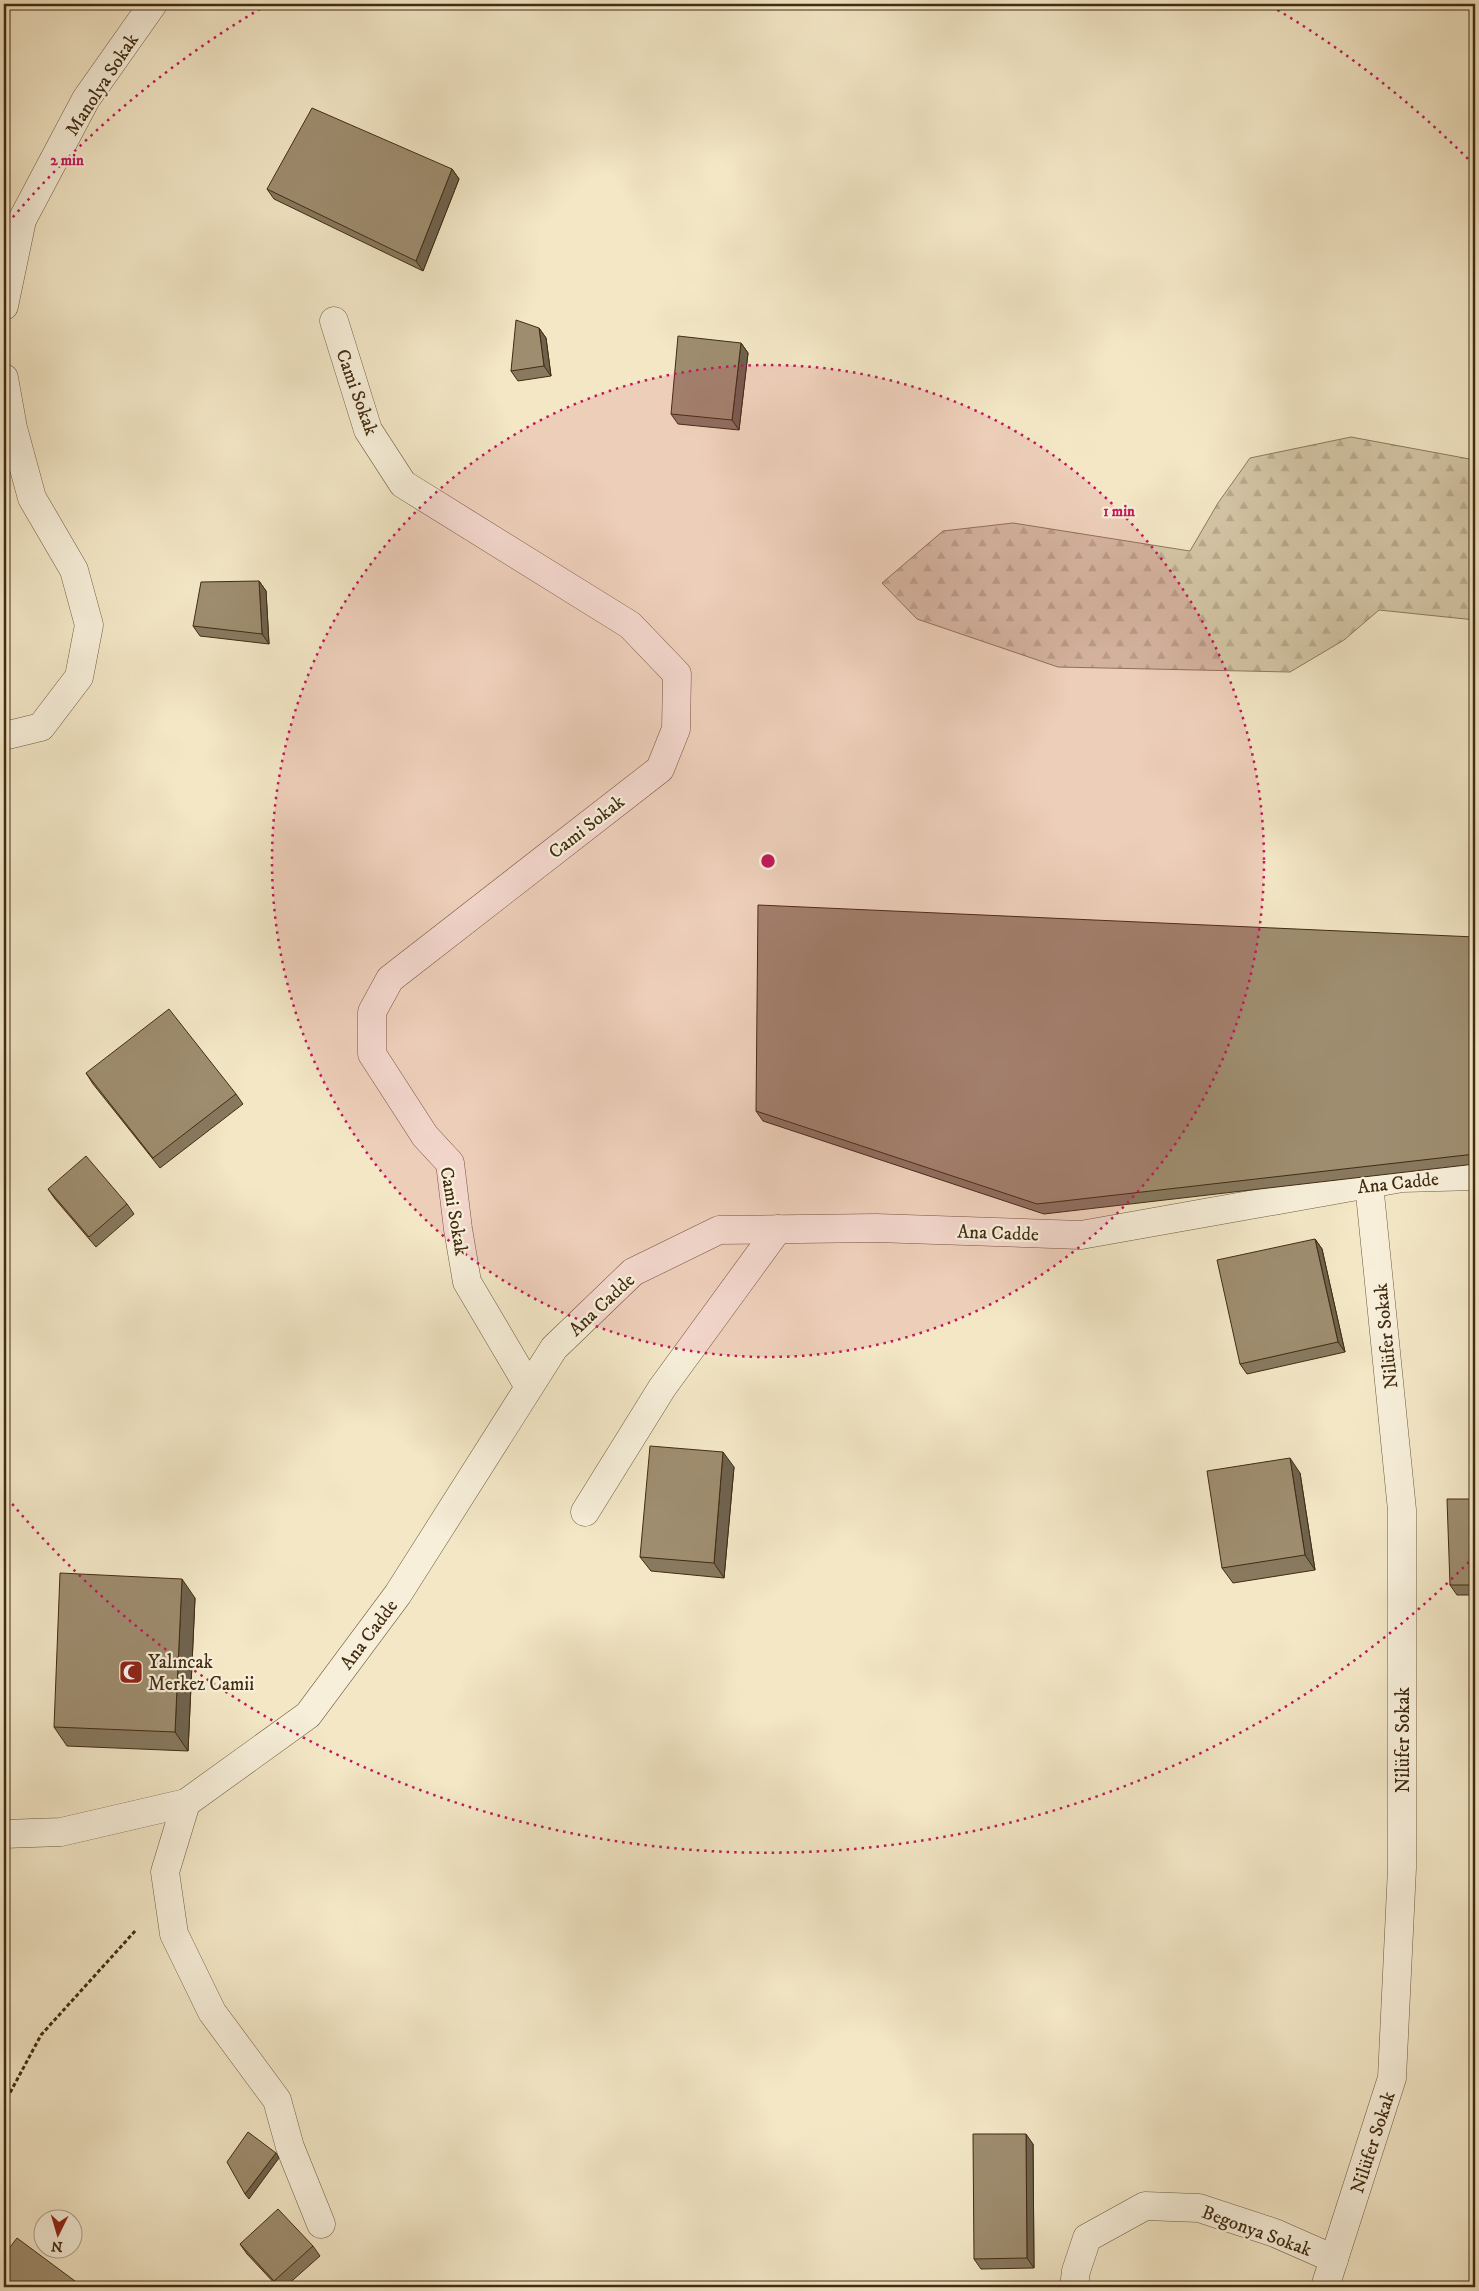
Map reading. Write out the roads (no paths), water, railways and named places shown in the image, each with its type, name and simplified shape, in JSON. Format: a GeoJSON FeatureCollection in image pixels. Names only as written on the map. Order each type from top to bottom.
{"type":"FeatureCollection","features":[{"type":"Feature","properties":{"kind":"street","name":"Manolya Sokak"},"geometry":{"type":"LineString","coordinates":[[4,306],[22,220],[86,99],[153,4]]}},
{"type":"Feature","properties":{"kind":"street","name":"Cami Sokak"},"geometry":{"type":"LineString","coordinates":[[334,322],[368,430],[403,484],[630,625],[677,674],[676,730],[660,769],[390,979],[372,1012],[372,1054],[425,1136],[450,1163],[458,1230],[467,1282],[530,1387]]}},
{"type":"Feature","properties":{"kind":"street"},"geometry":{"type":"LineString","coordinates":[[4,378],[13,428],[32,498],[74,570],[89,625],[79,677],[41,727],[4,736]]}},
{"type":"Feature","properties":{"kind":"street","name":"Ana Cadde"},"geometry":{"type":"LineString","coordinates":[[4,1834],[61,1832],[186,1804],[308,1715],[398,1594],[554,1348],[633,1272],[719,1230],[876,1228],[1081,1235],[1402,1178],[1475,1176]]}},
{"type":"Feature","properties":{"kind":"street","name":"Nilüfer Sokak"},"geometry":{"type":"LineString","coordinates":[[1326,2287],[1392,2078],[1402,1868],[1402,1510],[1369,1184]]}},
{"type":"Feature","properties":{"kind":"street"},"geometry":{"type":"LineString","coordinates":[[584,1512],[662,1388],[778,1229]]}},
{"type":"Feature","properties":{"kind":"street"},"geometry":{"type":"LineString","coordinates":[[186,1804],[165,1872],[174,1934],[212,2012],[277,2100],[290,2147],[321,2224]]}},
{"type":"Feature","properties":{"kind":"street","name":"Begonya Sokak"},"geometry":{"type":"LineString","coordinates":[[1074,2287],[1076,2271],[1087,2238],[1145,2206],[1199,2208],[1275,2232],[1334,2259]]}},
{"type":"Feature","properties":{"kind":"place","name":"Yalıncak Merkez Camii"},"geometry":{"type":"Point","coordinates":[131,1672]}}]}
